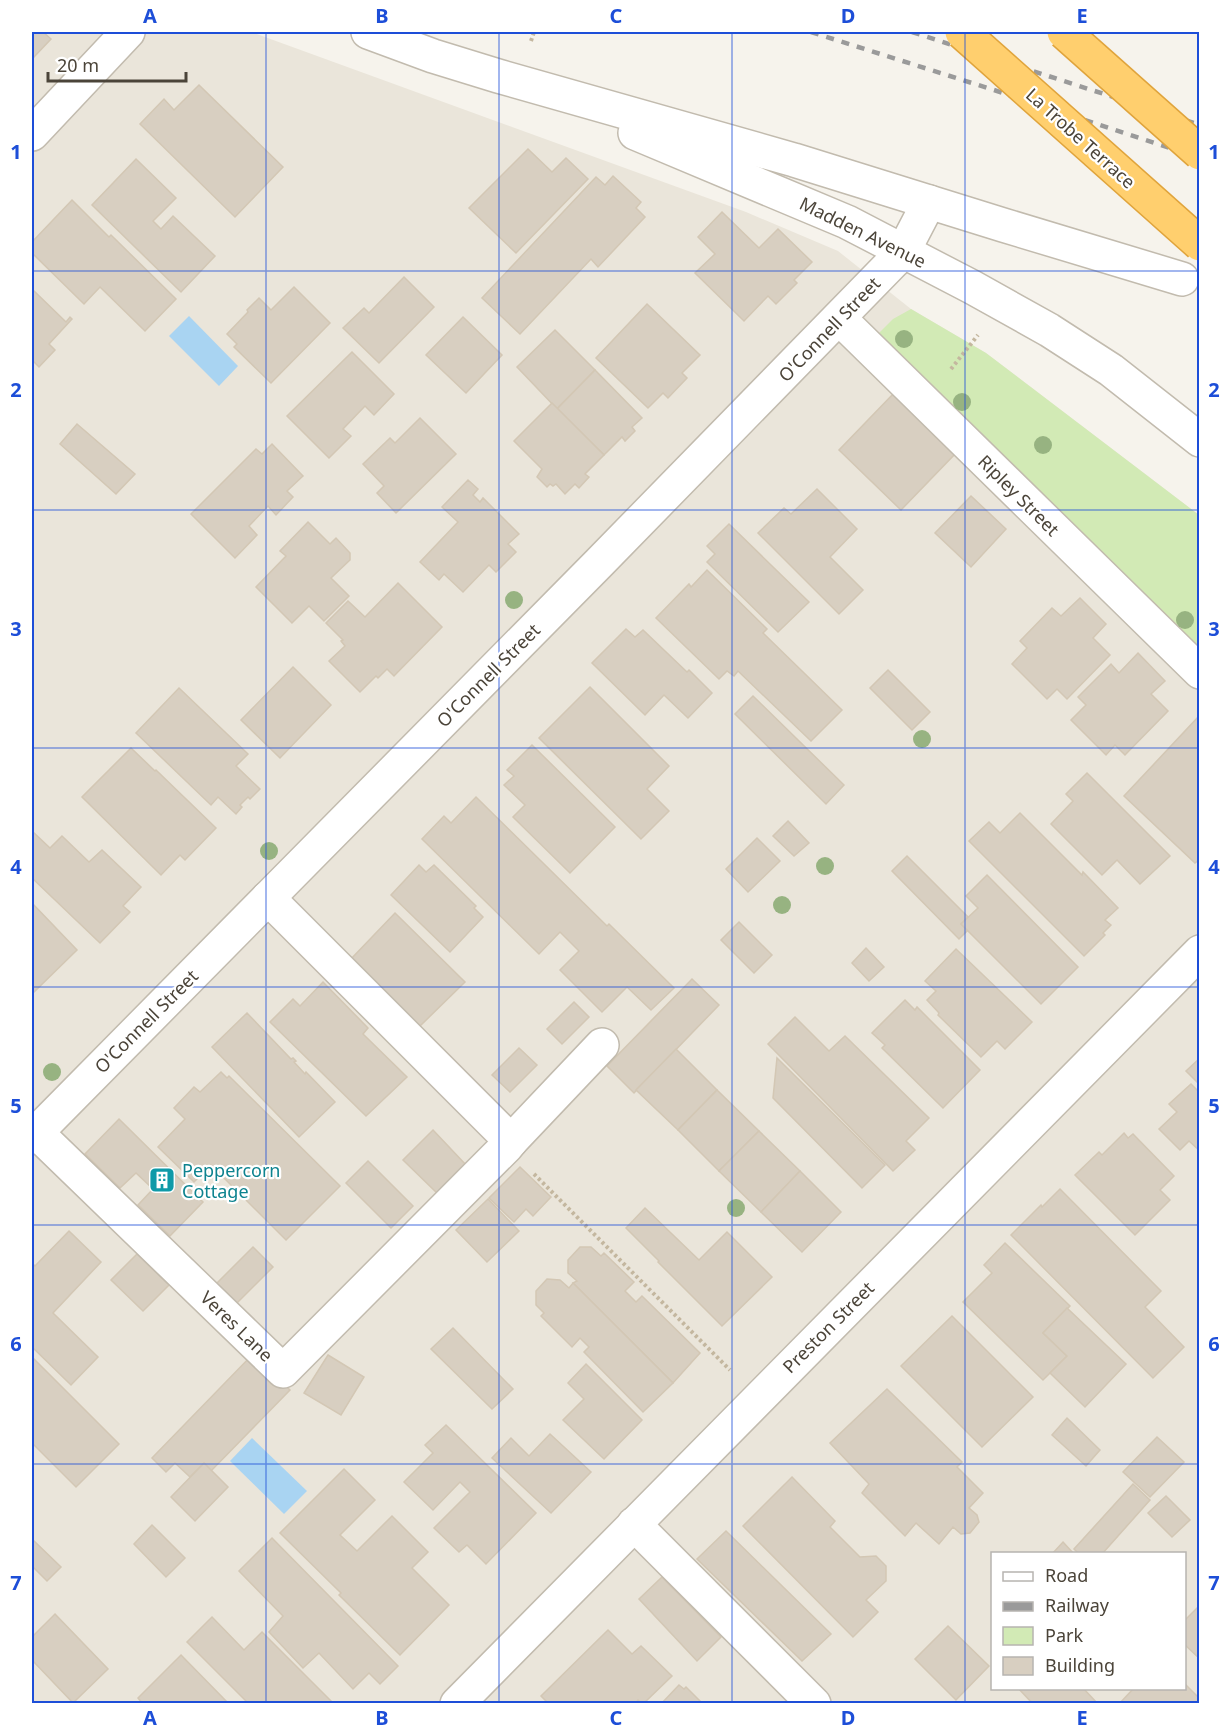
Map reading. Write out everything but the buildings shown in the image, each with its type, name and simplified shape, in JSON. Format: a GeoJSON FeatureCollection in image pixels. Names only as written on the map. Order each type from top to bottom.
{"type":"FeatureCollection","features":[{"type":"Feature","properties":{"kind":"highway","name":"La Trobe Terrace"},"geometry":{"type":"LineString","coordinates":[[962,32],[1200,244]]}},
{"type":"Feature","properties":{"kind":"highway"},"geometry":{"type":"LineString","coordinates":[[1064,32],[1200,153]]}},
{"type":"Feature","properties":{"kind":"street"},"geometry":{"type":"LineString","coordinates":[[32,134],[128,32]]}},
{"type":"Feature","properties":{"kind":"street","name":"Madden Avenue"},"geometry":{"type":"LineString","coordinates":[[368,32],[433,56],[498,76],[794,160],[1182,279]]}},
{"type":"Feature","properties":{"kind":"street","name":"Madden Avenue"},"geometry":{"type":"LineString","coordinates":[[498,76],[847,222],[904,250],[1021,314],[1082,351],[1129,383],[1200,440]]}},
{"type":"Feature","properties":{"kind":"street","name":"O'Connell Street"},"geometry":{"type":"LineString","coordinates":[[34,1135],[839,318],[904,250],[929,202]]}},
{"type":"Feature","properties":{"kind":"street","name":"Ripley Street"},"geometry":{"type":"LineString","coordinates":[[839,318],[1200,672]]}},
{"type":"Feature","properties":{"kind":"street"},"geometry":{"type":"LineString","coordinates":[[268,898],[509,1144]]}},
{"type":"Feature","properties":{"kind":"street","name":"Preston Street"},"geometry":{"type":"LineString","coordinates":[[457,1704],[1200,952]]}},
{"type":"Feature","properties":{"kind":"street","name":"Veres Lane"},"geometry":{"type":"LineString","coordinates":[[34,1135],[283,1371],[509,1144],[602,1045]]}},
{"type":"Feature","properties":{"kind":"street"},"geometry":{"type":"LineString","coordinates":[[634,1524],[814,1704]]}},
{"type":"Feature","properties":{"kind":"path"},"geometry":{"type":"LineString","coordinates":[[531,41],[534,32]]}},
{"type":"Feature","properties":{"kind":"path"},"geometry":{"type":"LineString","coordinates":[[925,402],[982,329]]}},
{"type":"Feature","properties":{"kind":"path"},"geometry":{"type":"LineString","coordinates":[[509,1144],[731,1371]]}},
{"type":"Feature","properties":{"kind":"shaded area"},"geometry":{"type":"Polygon","coordinates":[[[32,32],[251,32],[746,212],[838,251],[911,309],[986,353],[1199,515],[1199,1703],[32,1704],[32,32]]]}},
{"type":"Feature","properties":{"kind":"green space"},"geometry":{"type":"Polygon","coordinates":[[[911,309],[986,353],[1199,515],[1199,655],[875,337],[893,319],[911,309]]]}},
{"type":"Feature","properties":{"kind":"water"},"geometry":{"type":"Polygon","coordinates":[[[189,316],[238,366],[219,386],[169,336],[189,316]]]}},
{"type":"Feature","properties":{"kind":"water"},"geometry":{"type":"Polygon","coordinates":[[[252,1438],[307,1491],[284,1514],[230,1461],[252,1438]]]}},
{"type":"Feature","properties":{"kind":"railway"},"geometry":{"type":"LineString","coordinates":[[811,32],[1200,158]]}},
{"type":"Feature","properties":{"kind":"railway"},"geometry":{"type":"LineString","coordinates":[[912,32],[1200,125]]}},
{"type":"Feature","properties":{"kind":"place","name":"Peppercorn Cottage"},"geometry":{"type":"Point","coordinates":[162,1180]}}]}
